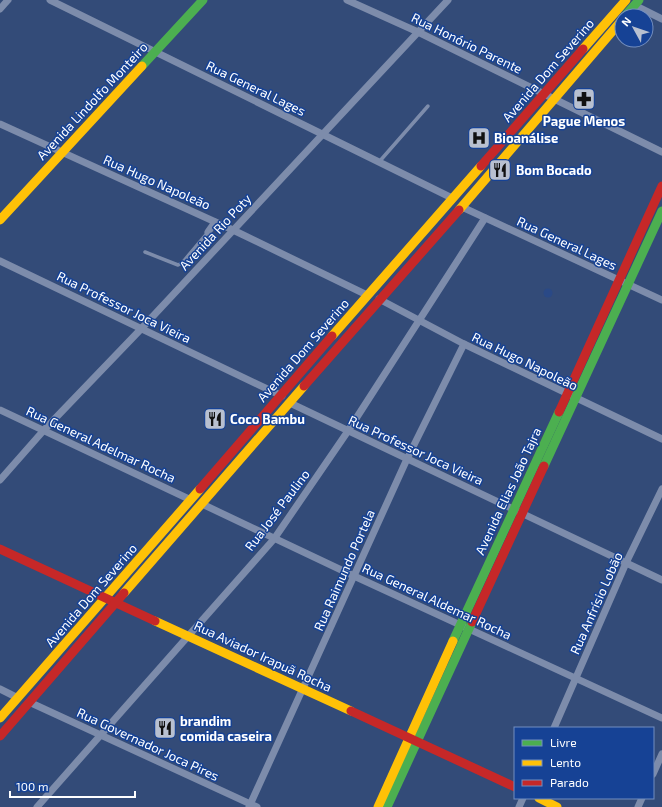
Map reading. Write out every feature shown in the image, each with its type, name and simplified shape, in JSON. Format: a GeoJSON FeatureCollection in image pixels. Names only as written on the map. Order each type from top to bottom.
{"type":"FeatureCollection","features":[{"type":"Feature","properties":{"kind":"street"},"geometry":{"type":"LineString","coordinates":[[0,9],[8,0]]}},
{"type":"Feature","properties":{"kind":"street","name":"Rua General Lages"},"geometry":{"type":"LineString","coordinates":[[50,0],[452,198]]}},
{"type":"Feature","properties":{"kind":"street","name":"Avenida Lindolfo Monteiro"},"geometry":{"type":"LineString","coordinates":[[0,220],[203,0]]}},
{"type":"Feature","properties":{"kind":"street","name":"Rua Honório Parente"},"geometry":{"type":"LineString","coordinates":[[347,0],[418,32],[544,94],[555,101],[662,152]]}},
{"type":"Feature","properties":{"kind":"street","name":"Avenida Rio Poty"},"geometry":{"type":"LineString","coordinates":[[0,480],[44,430],[141,329],[448,0]]}},
{"type":"Feature","properties":{"kind":"street"},"geometry":{"type":"LineString","coordinates":[[633,2],[662,19]]}},
{"type":"Feature","properties":{"kind":"street","name":"Avenida Dom Severino"},"geometry":{"type":"LineString","coordinates":[[0,718],[106,599],[452,198],[544,94],[633,2]]}},
{"type":"Feature","properties":{"kind":"street","name":"Avenida Dom Severino"},"geometry":{"type":"LineString","coordinates":[[0,736],[379,299],[555,101],[614,30]]}},
{"type":"Feature","properties":{"kind":"street","name":"Rua Hugo Napoleão"},"geometry":{"type":"LineString","coordinates":[[0,124],[233,230],[367,295]]}},
{"type":"Feature","properties":{"kind":"street","name":"Avenida Elias João Tajra"},"geometry":{"type":"LineString","coordinates":[[378,807],[470,630],[523,514],[619,280],[662,186]]}},
{"type":"Feature","properties":{"kind":"street","name":"Rua General Lages"},"geometry":{"type":"LineString","coordinates":[[462,207],[662,300]]}},
{"type":"Feature","properties":{"kind":"street","name":"Avenida Elias João Tajra"},"geometry":{"type":"LineString","coordinates":[[387,807],[460,625],[514,510],[628,284],[662,211]]}},
{"type":"Feature","properties":{"kind":"street","name":"Rua José Paulino"},"geometry":{"type":"LineString","coordinates":[[37,807],[274,539],[348,431],[485,218]]}},
{"type":"Feature","properties":{"kind":"street"},"geometry":{"type":"LineString","coordinates":[[208,232],[215,222]]}},
{"type":"Feature","properties":{"kind":"street","name":"Rua Professor Joca Vieira"},"geometry":{"type":"LineString","coordinates":[[0,261],[282,396]]}},
{"type":"Feature","properties":{"kind":"street","name":"Rua Hugo Napoleão"},"geometry":{"type":"LineString","coordinates":[[379,299],[419,321],[570,397],[662,439]]}},
{"type":"Feature","properties":{"kind":"street","name":"Rua Raimundo Portela"},"geometry":{"type":"LineString","coordinates":[[252,806],[407,459],[464,344]]}},
{"type":"Feature","properties":{"kind":"street","name":"Rua Professor Joca Vieira"},"geometry":{"type":"LineString","coordinates":[[290,403],[662,580]]}},
{"type":"Feature","properties":{"kind":"street","name":"Rua General Adelmar Rocha"},"geometry":{"type":"LineString","coordinates":[[0,410],[191,500]]}},
{"type":"Feature","properties":{"kind":"street","name":"Rua Anfrísio Lobão"},"geometry":{"type":"LineString","coordinates":[[554,727],[626,563],[662,489]]}},
{"type":"Feature","properties":{"kind":"street","name":"Rua General Aldemar Rocha"},"geometry":{"type":"LineString","coordinates":[[202,504],[274,539],[470,630],[576,677],[662,718]]}},
{"type":"Feature","properties":{"kind":"street","name":"Rua Aviador Irapuã Rocha"},"geometry":{"type":"LineString","coordinates":[[0,550],[514,786]]}},
{"type":"Feature","properties":{"kind":"street"},"geometry":{"type":"LineString","coordinates":[[0,689],[18,698]]}},
{"type":"Feature","properties":{"kind":"street","name":"Rua Governador Joca Pires"},"geometry":{"type":"LineString","coordinates":[[29,702],[252,806]]}},
{"type":"Feature","properties":{"kind":"street"},"geometry":{"type":"LineString","coordinates":[[654,772],[662,754]]}},
{"type":"Feature","properties":{"kind":"street"},"geometry":{"type":"LineString","coordinates":[[541,799],[557,807]]}},
{"type":"Feature","properties":{"kind":"lane"},"geometry":{"type":"LineString","coordinates":[[378,162],[428,106]]}},
{"type":"Feature","properties":{"kind":"lane"},"geometry":{"type":"LineString","coordinates":[[145,252],[178,265],[182,263],[208,232]]}},
{"type":"Feature","properties":{"kind":"water"},"geometry":{"type":"Polygon","coordinates":[[[548,288],[553,293],[548,298],[543,293],[548,288]]]}},
{"type":"Feature","properties":{"kind":"traffic: fast"},"geometry":{"type":"LineString","coordinates":[[142,66],[203,0]]}},
{"type":"Feature","properties":{"kind":"traffic: fast"},"geometry":{"type":"LineString","coordinates":[[632,8],[639,0]]}},
{"type":"Feature","properties":{"kind":"traffic: fast"},"geometry":{"type":"LineString","coordinates":[[544,466],[662,211]]}},
{"type":"Feature","properties":{"kind":"traffic: fast"},"geometry":{"type":"LineString","coordinates":[[453,641],[559,412]]}},
{"type":"Feature","properties":{"kind":"traffic: fast"},"geometry":{"type":"LineString","coordinates":[[387,807],[472,622]]}},
{"type":"Feature","properties":{"kind":"traffic: slow"},"geometry":{"type":"LineString","coordinates":[[583,49],[626,0]]}},
{"type":"Feature","properties":{"kind":"traffic: slow"},"geometry":{"type":"LineString","coordinates":[[459,210],[614,29]]}},
{"type":"Feature","properties":{"kind":"traffic: slow"},"geometry":{"type":"LineString","coordinates":[[0,220],[142,66]]}},
{"type":"Feature","properties":{"kind":"traffic: slow"},"geometry":{"type":"LineString","coordinates":[[332,336],[481,166]]}},
{"type":"Feature","properties":{"kind":"traffic: slow"},"geometry":{"type":"LineString","coordinates":[[124,593],[304,386]]}},
{"type":"Feature","properties":{"kind":"traffic: slow"},"geometry":{"type":"LineString","coordinates":[[0,718],[200,489]]}},
{"type":"Feature","properties":{"kind":"traffic: slow"},"geometry":{"type":"LineString","coordinates":[[155,621],[351,711]]}},
{"type":"Feature","properties":{"kind":"traffic: slow"},"geometry":{"type":"LineString","coordinates":[[378,807],[453,641]]}},
{"type":"Feature","properties":{"kind":"traffic: slow"},"geometry":{"type":"LineString","coordinates":[[541,799],[557,807]]}},
{"type":"Feature","properties":{"kind":"traffic: jam"},"geometry":{"type":"LineString","coordinates":[[481,166],[583,49]]}},
{"type":"Feature","properties":{"kind":"traffic: jam"},"geometry":{"type":"LineString","coordinates":[[559,412],[662,186]]}},
{"type":"Feature","properties":{"kind":"traffic: jam"},"geometry":{"type":"LineString","coordinates":[[304,386],[459,210]]}},
{"type":"Feature","properties":{"kind":"traffic: jam"},"geometry":{"type":"LineString","coordinates":[[200,489],[332,336]]}},
{"type":"Feature","properties":{"kind":"traffic: jam"},"geometry":{"type":"LineString","coordinates":[[472,622],[544,466]]}},
{"type":"Feature","properties":{"kind":"traffic: jam"},"geometry":{"type":"LineString","coordinates":[[0,549],[155,621]]}},
{"type":"Feature","properties":{"kind":"traffic: jam"},"geometry":{"type":"LineString","coordinates":[[0,736],[124,593]]}},
{"type":"Feature","properties":{"kind":"traffic: jam"},"geometry":{"type":"LineString","coordinates":[[351,711],[514,787]]}},
{"type":"Feature","properties":{"kind":"place","name":"Pague Menos"},"geometry":{"type":"Point","coordinates":[584,99]}},
{"type":"Feature","properties":{"kind":"place","name":"Bioanálise"},"geometry":{"type":"Point","coordinates":[479,138]}},
{"type":"Feature","properties":{"kind":"place","name":"Bom Bocado"},"geometry":{"type":"Point","coordinates":[500,170]}},
{"type":"Feature","properties":{"kind":"place","name":"Coco Bambu"},"geometry":{"type":"Point","coordinates":[215,419]}},
{"type":"Feature","properties":{"kind":"place","name":"brandim comida caseira"},"geometry":{"type":"Point","coordinates":[165,728]}}]}
